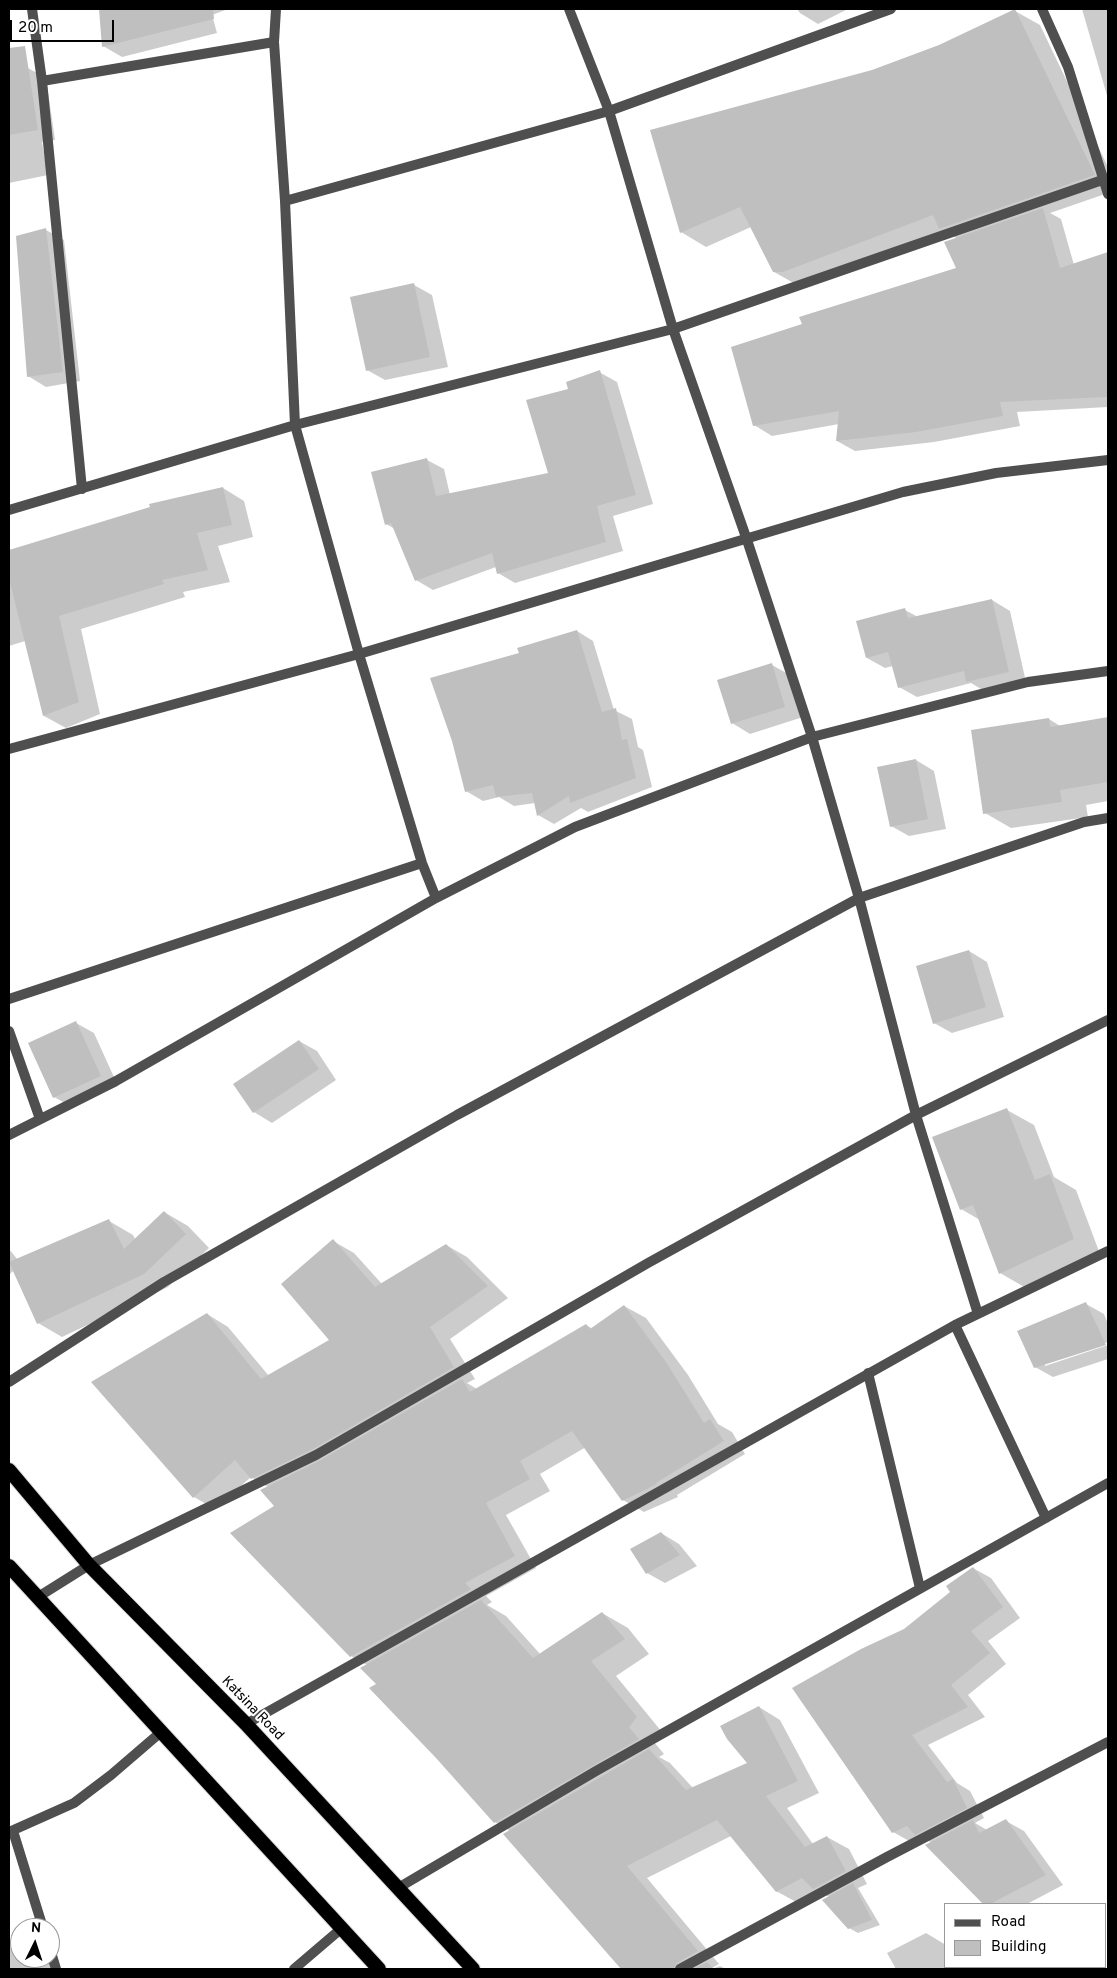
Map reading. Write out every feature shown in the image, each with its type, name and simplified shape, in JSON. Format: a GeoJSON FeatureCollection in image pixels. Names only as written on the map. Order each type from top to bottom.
{"type":"FeatureCollection","features":[{"type":"Feature","properties":{"kind":"highway","name":"Katsina Road"},"geometry":{"type":"LineString","coordinates":[[9,1470],[89,1565],[246,1724],[473,1969]]}},
{"type":"Feature","properties":{"kind":"highway"},"geometry":{"type":"LineString","coordinates":[[9,1566],[379,1969]]}},
{"type":"Feature","properties":{"kind":"street"},"geometry":{"type":"LineString","coordinates":[[32,9],[42,81],[82,488]]}},
{"type":"Feature","properties":{"kind":"street"},"geometry":{"type":"LineString","coordinates":[[276,9],[274,42],[285,201],[295,425],[359,654],[422,863],[436,898]]}},
{"type":"Feature","properties":{"kind":"street"},"geometry":{"type":"LineString","coordinates":[[570,9],[609,112],[673,329],[747,540],[812,737],[859,898],[916,1115],[978,1314]]}},
{"type":"Feature","properties":{"kind":"street"},"geometry":{"type":"LineString","coordinates":[[285,201],[609,112],[891,9]]}},
{"type":"Feature","properties":{"kind":"street"},"geometry":{"type":"LineString","coordinates":[[1042,9],[1068,67],[1106,179],[1108,194]]}},
{"type":"Feature","properties":{"kind":"street"},"geometry":{"type":"LineString","coordinates":[[42,81],[274,42]]}},
{"type":"Feature","properties":{"kind":"street"},"geometry":{"type":"LineString","coordinates":[[9,510],[295,425],[673,329],[1106,179]]}},
{"type":"Feature","properties":{"kind":"street"},"geometry":{"type":"LineString","coordinates":[[9,750],[359,654],[903,492],[996,473],[1108,460]]}},
{"type":"Feature","properties":{"kind":"street"},"geometry":{"type":"LineString","coordinates":[[9,1134],[116,1081],[436,898],[574,827],[812,737],[1028,682],[1108,671]]}},
{"type":"Feature","properties":{"kind":"street"},"geometry":{"type":"LineString","coordinates":[[9,1382],[172,1277],[457,1115],[859,898],[1084,822],[1108,818]]}},
{"type":"Feature","properties":{"kind":"street"},"geometry":{"type":"LineString","coordinates":[[9,999],[422,863]]}},
{"type":"Feature","properties":{"kind":"street"},"geometry":{"type":"LineString","coordinates":[[38,1597],[89,1565],[316,1455],[648,1264],[916,1115],[1108,1020]]}},
{"type":"Feature","properties":{"kind":"street"},"geometry":{"type":"LineString","coordinates":[[9,1031],[40,1119]]}},
{"type":"Feature","properties":{"kind":"street"},"geometry":{"type":"LineString","coordinates":[[246,1724],[955,1325],[1108,1251]]}},
{"type":"Feature","properties":{"kind":"street"},"geometry":{"type":"LineString","coordinates":[[955,1325],[1046,1518]]}},
{"type":"Feature","properties":{"kind":"street"},"geometry":{"type":"LineString","coordinates":[[868,1373],[920,1588]]}},
{"type":"Feature","properties":{"kind":"street"},"geometry":{"type":"LineString","coordinates":[[398,1888],[596,1772],[1108,1483]]}},
{"type":"Feature","properties":{"kind":"street"},"geometry":{"type":"LineString","coordinates":[[41,1918],[11,1832],[74,1803],[111,1775],[161,1732]]}},
{"type":"Feature","properties":{"kind":"street"},"geometry":{"type":"LineString","coordinates":[[680,1969],[887,1857],[1108,1742]]}},
{"type":"Feature","properties":{"kind":"street"},"geometry":{"type":"LineString","coordinates":[[294,1969],[342,1928]]}},
{"type":"Feature","properties":{"kind":"building"},"geometry":{"type":"Polygon","coordinates":[[[99,9],[213,9],[214,19],[102,47],[99,9]]]}},
{"type":"Feature","properties":{"kind":"building"},"geometry":{"type":"Polygon","coordinates":[[[1015,9],[1095,175],[939,229],[933,215],[783,272],[773,272],[740,207],[680,233],[650,130],[872,70],[939,45],[1015,9]]]}},
{"type":"Feature","properties":{"kind":"building"},"geometry":{"type":"Polygon","coordinates":[[[25,46],[38,130],[9,135],[9,48],[25,46]]]}},
{"type":"Feature","properties":{"kind":"building"},"geometry":{"type":"Polygon","coordinates":[[[1043,208],[1060,268],[1108,252],[1108,397],[1000,402],[1003,416],[916,432],[836,441],[839,411],[753,426],[731,347],[802,324],[799,317],[956,268],[944,242],[1043,208]]]}},
{"type":"Feature","properties":{"kind":"building"},"geometry":{"type":"Polygon","coordinates":[[[46,228],[63,372],[27,377],[16,236],[46,228]]]}},
{"type":"Feature","properties":{"kind":"building"},"geometry":{"type":"Polygon","coordinates":[[[414,283],[430,357],[366,371],[350,297],[414,283]]]}},
{"type":"Feature","properties":{"kind":"building"},"geometry":{"type":"Polygon","coordinates":[[[600,370],[636,495],[597,506],[606,542],[497,574],[492,553],[415,581],[391,523],[385,525],[371,472],[427,458],[436,496],[548,473],[526,400],[568,389],[566,382],[600,370]]]}},
{"type":"Feature","properties":{"kind":"building"},"geometry":{"type":"Polygon","coordinates":[[[223,487],[232,525],[197,533],[208,570],[162,580],[164,584],[59,616],[79,702],[43,716],[9,578],[9,550],[150,507],[149,504],[223,487]]]}},
{"type":"Feature","properties":{"kind":"building"},"geometry":{"type":"Polygon","coordinates":[[[992,599],[1009,672],[966,682],[964,671],[898,688],[888,652],[866,658],[856,621],[905,608],[908,618],[992,599]]]}},
{"type":"Feature","properties":{"kind":"building"},"geometry":{"type":"Polygon","coordinates":[[[577,630],[602,712],[616,708],[622,740],[627,739],[636,778],[570,803],[569,796],[537,816],[532,793],[496,797],[493,785],[465,792],[452,741],[430,678],[519,653],[517,648],[577,630]]]}},
{"type":"Feature","properties":{"kind":"building"},"geometry":{"type":"Polygon","coordinates":[[[772,663],[785,707],[731,724],[717,680],[772,663]]]}},
{"type":"Feature","properties":{"kind":"building"},"geometry":{"type":"Polygon","coordinates":[[[1108,717],[1108,782],[1060,790],[1062,802],[983,814],[971,730],[1049,718],[1050,727],[1108,717]]]}},
{"type":"Feature","properties":{"kind":"building"},"geometry":{"type":"Polygon","coordinates":[[[916,759],[928,819],[890,827],[877,767],[916,759]]]}},
{"type":"Feature","properties":{"kind":"building"},"geometry":{"type":"Polygon","coordinates":[[[969,950],[986,1007],[933,1024],[916,966],[969,950]]]}},
{"type":"Feature","properties":{"kind":"building"},"geometry":{"type":"Polygon","coordinates":[[[76,1021],[101,1076],[53,1098],[28,1043],[76,1021]]]}},
{"type":"Feature","properties":{"kind":"building"},"geometry":{"type":"Polygon","coordinates":[[[299,1040],[319,1069],[253,1113],[233,1084],[299,1040]]]}},
{"type":"Feature","properties":{"kind":"building"},"geometry":{"type":"Polygon","coordinates":[[[1007,1108],[1035,1180],[1050,1174],[1074,1239],[999,1274],[973,1205],[960,1210],[932,1137],[1007,1108]]]}},
{"type":"Feature","properties":{"kind":"building"},"geometry":{"type":"Polygon","coordinates":[[[164,1211],[186,1234],[144,1274],[37,1324],[9,1262],[109,1219],[124,1249],[164,1211]]]}},
{"type":"Feature","properties":{"kind":"building"},"geometry":{"type":"Polygon","coordinates":[[[333,1239],[375,1287],[446,1244],[488,1286],[430,1327],[454,1367],[313,1449],[251,1479],[235,1460],[193,1498],[91,1382],[207,1313],[261,1379],[329,1340],[281,1284],[333,1239]]]}},
{"type":"Feature","properties":{"kind":"building"},"geometry":{"type":"Polygon","coordinates":[[[1086,1302],[1106,1345],[1034,1368],[1017,1331],[1086,1302]]]}},
{"type":"Feature","properties":{"kind":"building"},"geometry":{"type":"Polygon","coordinates":[[[624,1305],[666,1362],[704,1423],[710,1419],[724,1441],[657,1484],[622,1501],[572,1431],[520,1461],[530,1479],[486,1503],[515,1556],[465,1583],[471,1589],[350,1657],[230,1533],[274,1506],[260,1490],[319,1461],[462,1379],[470,1392],[586,1324],[590,1329],[624,1305]]]}},
{"type":"Feature","properties":{"kind":"building"},"geometry":{"type":"Polygon","coordinates":[[[661,1532],[680,1555],[646,1574],[630,1549],[661,1532]]]}},
{"type":"Feature","properties":{"kind":"building"},"geometry":{"type":"Polygon","coordinates":[[[973,1567],[1003,1607],[971,1631],[990,1653],[951,1685],[968,1707],[912,1735],[947,1782],[953,1779],[967,1808],[915,1835],[907,1826],[892,1833],[792,1688],[861,1649],[904,1629],[950,1592],[946,1586],[973,1567]]]}},
{"type":"Feature","properties":{"kind":"building"},"geometry":{"type":"Polygon","coordinates":[[[481,1600],[533,1658],[602,1612],[625,1639],[591,1661],[637,1717],[629,1727],[639,1739],[494,1823],[436,1758],[369,1688],[376,1684],[360,1668],[481,1600]]]}},
{"type":"Feature","properties":{"kind":"building"},"geometry":{"type":"Polygon","coordinates":[[[759,1706],[798,1781],[766,1796],[805,1847],[827,1836],[846,1871],[813,1889],[802,1878],[776,1892],[717,1820],[627,1866],[698,1951],[677,1963],[673,1969],[621,1969],[503,1834],[649,1749],[686,1790],[747,1763],[727,1739],[720,1726],[759,1706]]]}},
{"type":"Feature","properties":{"kind":"building"},"geometry":{"type":"Polygon","coordinates":[[[1006,1819],[1046,1875],[992,1903],[982,1903],[925,1845],[973,1820],[979,1833],[1006,1819]]]}},
{"type":"Feature","properties":{"kind":"building"},"geometry":{"type":"Polygon","coordinates":[[[853,1883],[872,1920],[848,1929],[822,1900],[853,1883]]]}},
{"type":"Feature","properties":{"kind":"building"},"geometry":{"type":"Polygon","coordinates":[[[707,1962],[714,1969],[694,1969],[707,1962]]]}}]}
